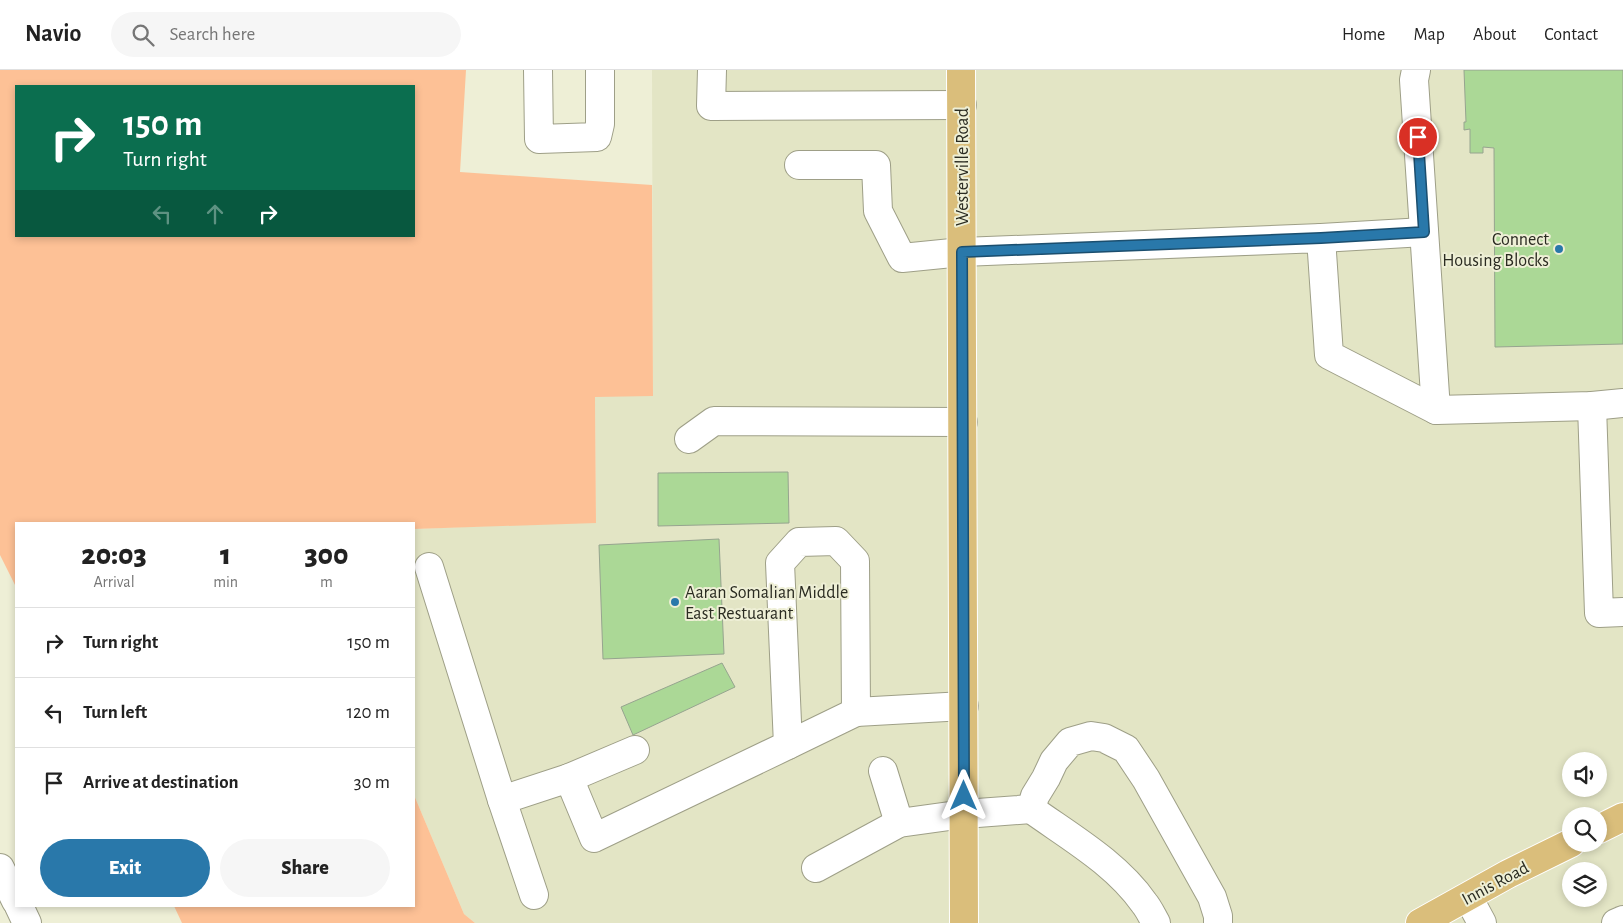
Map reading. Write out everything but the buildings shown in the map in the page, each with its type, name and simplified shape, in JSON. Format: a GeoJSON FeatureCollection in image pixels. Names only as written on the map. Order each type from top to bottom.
{"type":"FeatureCollection","features":[{"type":"Feature","properties":{"kind":"main road","name":"Westerville Road"},"geometry":{"type":"LineString","coordinates":[[962,70],[964,923]]}},
{"type":"Feature","properties":{"kind":"main road"},"geometry":{"type":"LineString","coordinates":[[1607,825],[1623,817]]}},
{"type":"Feature","properties":{"kind":"main road","name":"Innis Road"},"geometry":{"type":"LineString","coordinates":[[1420,923],[1508,874],[1562,847]]}},
{"type":"Feature","properties":{"kind":"street"},"geometry":{"type":"LineString","coordinates":[[538,70],[539,139],[597,137],[600,124],[600,70]]}},
{"type":"Feature","properties":{"kind":"street"},"geometry":{"type":"LineString","coordinates":[[712,70],[711,106],[962,105]]}},
{"type":"Feature","properties":{"kind":"street"},"geometry":{"type":"LineString","coordinates":[[1416,70],[1414,80],[1436,410]]}},
{"type":"Feature","properties":{"kind":"street"},"geometry":{"type":"LineString","coordinates":[[800,165],[876,165],[878,211],[902,258],[962,252],[1321,238],[1424,232]]}},
{"type":"Feature","properties":{"kind":"street"},"geometry":{"type":"LineString","coordinates":[[1321,238],[1329,354],[1436,410],[1623,404]]}},
{"type":"Feature","properties":{"kind":"street"},"geometry":{"type":"LineString","coordinates":[[1592,406],[1599,613],[1623,612]]}},
{"type":"Feature","properties":{"kind":"street"},"geometry":{"type":"LineString","coordinates":[[689,439],[714,422],[963,422]]}},
{"type":"Feature","properties":{"kind":"street"},"geometry":{"type":"LineString","coordinates":[[788,746],[780,563],[799,542],[836,542],[855,561],[856,712]]}},
{"type":"Feature","properties":{"kind":"street"},"geometry":{"type":"LineString","coordinates":[[429,567],[502,800],[534,895]]}},
{"type":"Feature","properties":{"kind":"street"},"geometry":{"type":"LineString","coordinates":[[569,778],[594,838],[856,712],[964,706]]}},
{"type":"Feature","properties":{"kind":"street"},"geometry":{"type":"LineString","coordinates":[[1032,809],[1035,796],[1054,761],[1070,742],[1091,736],[1104,738],[1126,749],[1146,779],[1212,898],[1218,916],[1218,923]]}},
{"type":"Feature","properties":{"kind":"street"},"geometry":{"type":"LineString","coordinates":[[502,800],[569,778],[635,750]]}},
{"type":"Feature","properties":{"kind":"street"},"geometry":{"type":"LineString","coordinates":[[883,770],[899,823]]}},
{"type":"Feature","properties":{"kind":"street"},"geometry":{"type":"LineString","coordinates":[[816,868],[899,823],[964,814],[1032,809],[1100,858],[1121,876],[1144,903],[1156,923]]}},
{"type":"Feature","properties":{"kind":"street"},"geometry":{"type":"LineString","coordinates":[[0,868],[15,899]]}},
{"type":"Feature","properties":{"kind":"street"},"geometry":{"type":"LineString","coordinates":[[1468,897],[1482,923]]}},
{"type":"Feature","properties":{"kind":"street"},"geometry":{"type":"LineString","coordinates":[[19,907],[27,923]]}},
{"type":"Feature","properties":{"kind":"street"},"geometry":{"type":"LineString","coordinates":[[1616,923],[1623,920]]}},
{"type":"Feature","properties":{"kind":"shaded area"},"geometry":{"type":"Polygon","coordinates":[[[0,70],[466,70],[460,172],[652,185],[653,396],[595,397],[596,523],[415,529],[415,522],[15,522],[15,585],[0,555],[0,70]]]}},
{"type":"Feature","properties":{"kind":"shaded area"},"geometry":{"type":"Polygon","coordinates":[[[652,70],[1623,70],[1623,923],[475,923],[464,914],[415,797],[415,529],[596,522],[595,396],[653,395],[652,70]]]}},
{"type":"Feature","properties":{"kind":"shaded area"},"geometry":{"type":"Polygon","coordinates":[[[415,797],[464,914],[475,923],[182,923],[174,907],[415,907],[415,797]]]}},
{"type":"Feature","properties":{"kind":"place","name":"Connect Housing Blocks"},"geometry":{"type":"Point","coordinates":[1559,249]}},
{"type":"Feature","properties":{"kind":"place","name":"Aaran Somalian Middle East Restuarant"},"geometry":{"type":"Point","coordinates":[675,602]}},
{"type":"Feature","properties":{"kind":"route"},"geometry":{"type":"LineString","coordinates":[[964,796],[962,252],[1321,238],[1424,232],[1418,137]]}}]}
